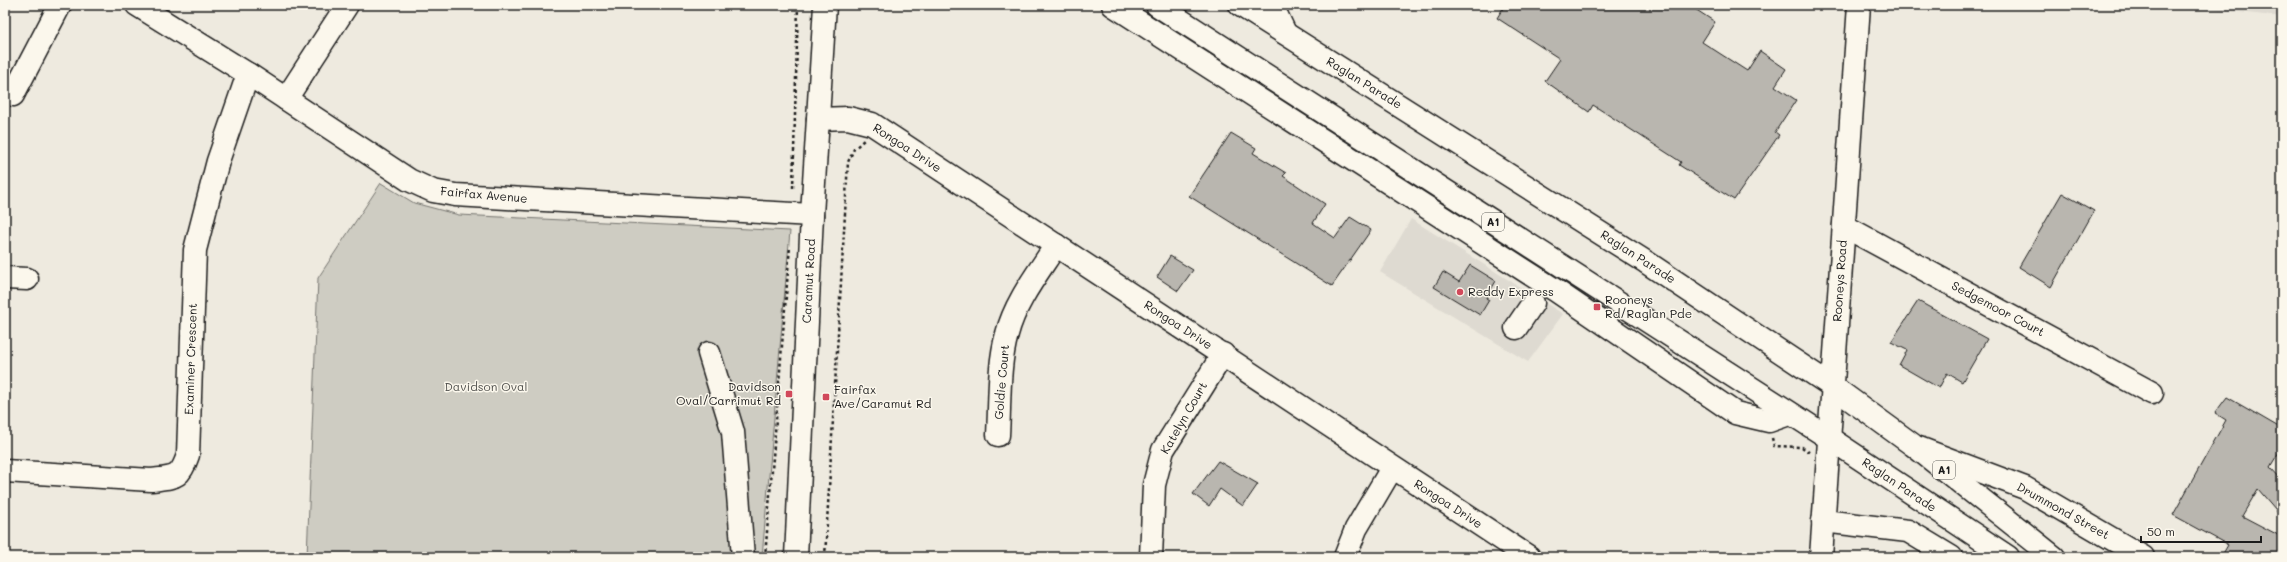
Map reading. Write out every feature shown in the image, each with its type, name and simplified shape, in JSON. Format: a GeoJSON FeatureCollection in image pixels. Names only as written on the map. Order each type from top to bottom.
{"type":"FeatureCollection","features":[{"type":"Feature","properties":{"kind":"main road"},"geometry":{"type":"LineString","coordinates":[[12,95],[60,5]]}},
{"type":"Feature","properties":{"kind":"main road","name":"Fairfax Avenue"},"geometry":{"type":"LineString","coordinates":[[137,5],[248,74],[409,180],[433,191],[455,195],[802,215]]}},
{"type":"Feature","properties":{"kind":"main road"},"geometry":{"type":"LineString","coordinates":[[286,99],[347,5]]}},
{"type":"Feature","properties":{"kind":"main road","name":"Caramut Road"},"geometry":{"type":"LineString","coordinates":[[796,557],[802,215],[818,119],[825,5]]}},
{"type":"Feature","properties":{"kind":"main road","name":"Raglan Parade"},"geometry":{"type":"LineString","coordinates":[[1112,5],[1549,286],[1734,413],[1779,417]]}},
{"type":"Feature","properties":{"kind":"main road","name":"Raglan Parade"},"geometry":{"type":"LineString","coordinates":[[1157,5],[1779,417],[1829,438],[2008,557]]}},
{"type":"Feature","properties":{"kind":"main road","name":"Raglan Parade"},"geometry":{"type":"LineString","coordinates":[[1240,5],[1646,262],[1832,386],[1913,445],[2054,557]]}},
{"type":"Feature","properties":{"kind":"main road"},"geometry":{"type":"LineString","coordinates":[[1272,5],[1285,33]]}},
{"type":"Feature","properties":{"kind":"main road","name":"Rooneys Road"},"geometry":{"type":"LineString","coordinates":[[1821,557],[1860,5]]}},
{"type":"Feature","properties":{"kind":"main road","name":"Examiner Crescent"},"geometry":{"type":"LineString","coordinates":[[5,471],[151,480],[172,478],[183,470],[188,455],[195,250],[218,161],[248,74]]}},
{"type":"Feature","properties":{"kind":"main road","name":"Rongoa Drive"},"geometry":{"type":"LineString","coordinates":[[818,119],[848,118],[872,124],[1529,557]]}},
{"type":"Feature","properties":{"kind":"main road","name":"Sedgemoor Court"},"geometry":{"type":"LineString","coordinates":[[1844,226],[2152,393]]}},
{"type":"Feature","properties":{"kind":"main road","name":"Goldie Court"},"geometry":{"type":"LineString","coordinates":[[998,435],[1002,360],[1007,333],[1018,306],[1056,245]]}},
{"type":"Feature","properties":{"kind":"main road"},"geometry":{"type":"LineString","coordinates":[[5,278],[27,279]]}},
{"type":"Feature","properties":{"kind":"main road"},"geometry":{"type":"LineString","coordinates":[[1516,328],[1533,303]]}},
{"type":"Feature","properties":{"kind":"main road"},"geometry":{"type":"LineString","coordinates":[[709,353],[733,432],[743,557]]}},
{"type":"Feature","properties":{"kind":"main road","name":"Katelyn Court"},"geometry":{"type":"LineString","coordinates":[[1151,557],[1154,485],[1163,450],[1223,354]]}},
{"type":"Feature","properties":{"kind":"main road","name":"Drummond Street"},"geometry":{"type":"LineString","coordinates":[[1913,445],[2026,488],[2143,557]]}},
{"type":"Feature","properties":{"kind":"main road"},"geometry":{"type":"LineString","coordinates":[[1345,557],[1356,529],[1392,468]]}},
{"type":"Feature","properties":{"kind":"main road"},"geometry":{"type":"LineString","coordinates":[[1823,521],[1908,531],[1951,557]]}},
{"type":"Feature","properties":{"kind":"path"},"geometry":{"type":"LineString","coordinates":[[765,557],[802,215],[798,5]]}},
{"type":"Feature","properties":{"kind":"path"},"geometry":{"type":"LineString","coordinates":[[824,557],[848,162],[854,149],[866,139],[871,138]]}},
{"type":"Feature","properties":{"kind":"path"},"geometry":{"type":"LineString","coordinates":[[1779,417],[1774,446],[1802,447],[1827,465]]}},
{"type":"Feature","properties":{"kind":"shaded area"},"geometry":{"type":"Polygon","coordinates":[[[2177,5],[2282,5],[2282,17],[2177,5]]]}},
{"type":"Feature","properties":{"kind":"shaded area"},"geometry":{"type":"Polygon","coordinates":[[[1411,219],[1563,314],[1528,362],[1380,272],[1411,219]]]}},
{"type":"Feature","properties":{"kind":"green space","name":"Davidson Oval"},"geometry":{"type":"Polygon","coordinates":[[[381,183],[414,203],[459,215],[790,231],[762,557],[307,557],[318,278],[381,183]]]}},
{"type":"Feature","properties":{"kind":"building"},"geometry":{"type":"Polygon","coordinates":[[[1505,5],[1689,5],[1715,22],[1702,42],[1747,71],[1760,51],[1786,69],[1775,86],[1796,100],[1775,132],[1779,135],[1734,200],[1679,165],[1681,162],[1593,105],[1589,112],[1545,81],[1560,59],[1497,18],[1505,5]]]}},
{"type":"Feature","properties":{"kind":"building"},"geometry":{"type":"Polygon","coordinates":[[[1231,133],[1256,148],[1253,153],[1286,173],[1283,176],[1325,204],[1313,223],[1335,238],[1350,217],[1371,230],[1332,286],[1189,196],[1231,133]]]}},
{"type":"Feature","properties":{"kind":"building"},"geometry":{"type":"Polygon","coordinates":[[[2062,193],[2094,211],[2051,287],[2019,267],[2062,193]]]}},
{"type":"Feature","properties":{"kind":"building"},"geometry":{"type":"Polygon","coordinates":[[[1170,256],[1193,270],[1178,291],[1157,277],[1170,256]]]}},
{"type":"Feature","properties":{"kind":"building","name":"Reddy Express"},"geometry":{"type":"Polygon","coordinates":[[[1470,265],[1496,281],[1486,298],[1489,300],[1480,315],[1434,287],[1443,272],[1459,282],[1470,265]]]}},
{"type":"Feature","properties":{"kind":"building"},"geometry":{"type":"Polygon","coordinates":[[[1918,301],[1987,339],[1962,382],[1947,373],[1939,388],[1899,365],[1907,350],[1891,342],[1918,301]]]}},
{"type":"Feature","properties":{"kind":"building"},"geometry":{"type":"Polygon","coordinates":[[[2227,397],[2282,429],[2282,447],[2270,467],[2282,480],[2282,517],[2258,489],[2242,516],[2282,537],[2282,557],[2221,557],[2228,545],[2173,515],[2226,420],[2215,413],[2227,397]]]}},
{"type":"Feature","properties":{"kind":"building"},"geometry":{"type":"Polygon","coordinates":[[[1218,461],[1258,484],[1243,506],[1220,489],[1209,506],[1193,494],[1218,461]]]}},
{"type":"Feature","properties":{"kind":"place","name":"Reddy Express"},"geometry":{"type":"Point","coordinates":[1460,292]}},
{"type":"Feature","properties":{"kind":"place","name":"Rooneys Rd/Raglan Pde"},"geometry":{"type":"Point","coordinates":[1597,307]}},
{"type":"Feature","properties":{"kind":"place","name":"Davidson Oval/Carrimut Rd"},"geometry":{"type":"Point","coordinates":[789,394]}},
{"type":"Feature","properties":{"kind":"place","name":"Fairfax Ave/Caramut Rd"},"geometry":{"type":"Point","coordinates":[826,397]}}]}
